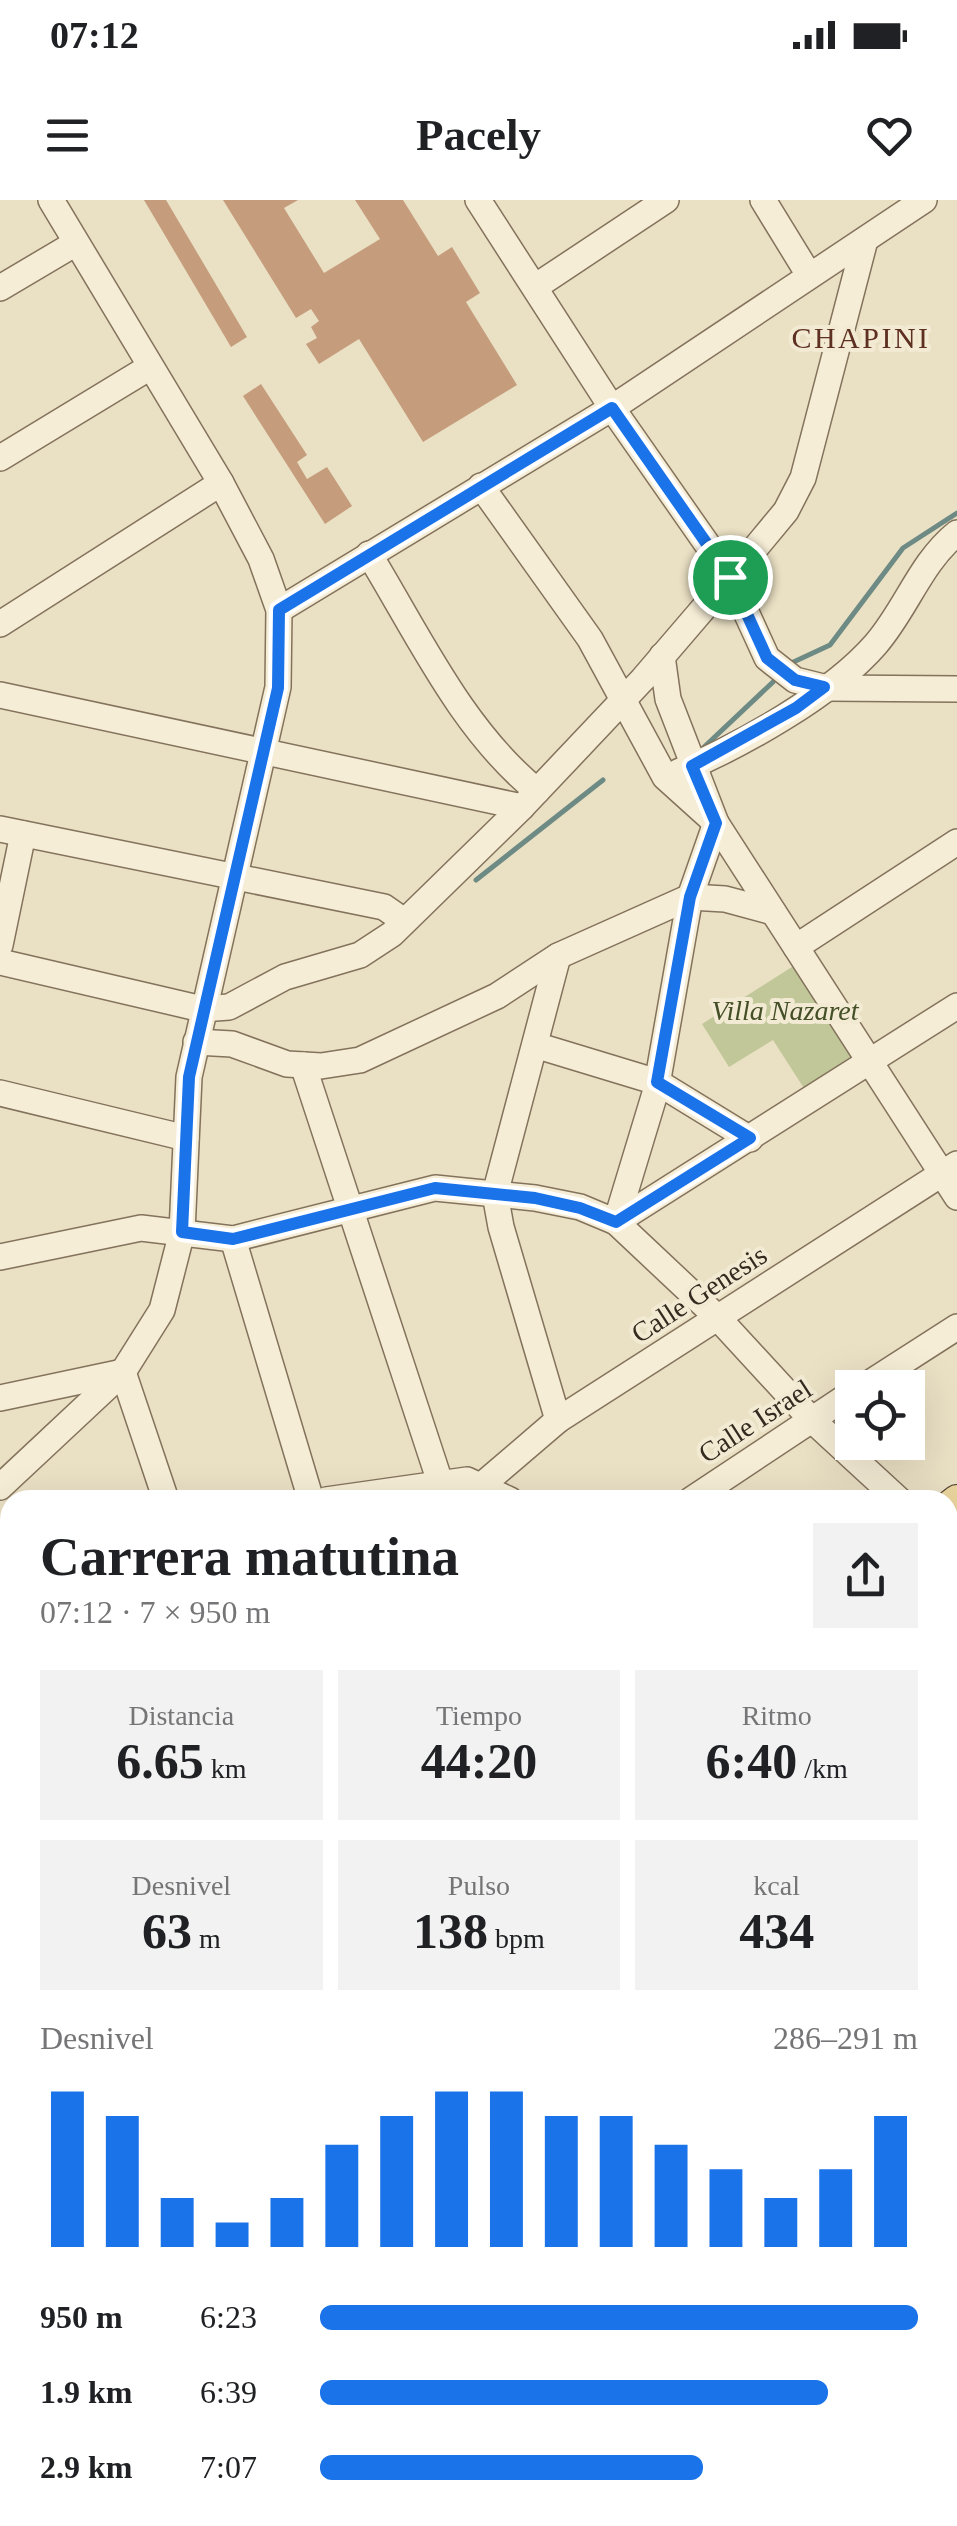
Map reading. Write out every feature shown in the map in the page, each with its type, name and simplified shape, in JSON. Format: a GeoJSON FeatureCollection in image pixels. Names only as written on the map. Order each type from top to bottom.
{"type":"FeatureCollection","features":[{"type":"Feature","properties":{"kind":"street"},"geometry":{"type":"LineString","coordinates":[[0,1487],[123,1372],[162,1310],[182,1232],[186,1138],[202,1009],[278,688],[279,610],[261,559],[221,482],[51,200]]}},
{"type":"Feature","properties":{"kind":"street"},"geometry":{"type":"LineString","coordinates":[[478,200],[612,408],[730,577],[767,658],[795,680],[824,687],[957,689]]}},
{"type":"Feature","properties":{"kind":"street"},"geometry":{"type":"LineString","coordinates":[[535,286],[666,200]]}},
{"type":"Feature","properties":{"kind":"street"},"geometry":{"type":"LineString","coordinates":[[763,200],[809,275]]}},
{"type":"Feature","properties":{"kind":"street"},"geometry":{"type":"LineString","coordinates":[[279,610],[612,408],[924,200]]}},
{"type":"Feature","properties":{"kind":"street"},"geometry":{"type":"LineString","coordinates":[[0,962],[202,1009],[229,1008],[285,976],[360,955],[404,921],[530,799],[662,656],[786,511],[802,478],[865,240]]}},
{"type":"Feature","properties":{"kind":"street"},"geometry":{"type":"LineString","coordinates":[[0,288],[76,244]]}},
{"type":"Feature","properties":{"kind":"street"},"geometry":{"type":"LineString","coordinates":[[0,458],[150,368]]}},
{"type":"Feature","properties":{"kind":"street"},"geometry":{"type":"LineString","coordinates":[[0,624],[221,482]]}},
{"type":"Feature","properties":{"kind":"street"},"geometry":{"type":"LineString","coordinates":[[481,486],[590,639],[665,777],[716,823]]}},
{"type":"Feature","properties":{"kind":"street"},"geometry":{"type":"LineString","coordinates":[[665,777],[796,708],[874,647],[917,578],[957,534]]}},
{"type":"Feature","properties":{"kind":"street"},"geometry":{"type":"LineString","coordinates":[[369,554],[472,722],[530,799]]}},
{"type":"Feature","properties":{"kind":"street"},"geometry":{"type":"LineString","coordinates":[[662,656],[668,699],[716,823],[869,1064],[949,1169],[957,1197]]}},
{"type":"Feature","properties":{"kind":"street"},"geometry":{"type":"LineString","coordinates":[[0,695],[263,752],[530,799]]}},
{"type":"Feature","properties":{"kind":"street"},"geometry":{"type":"LineString","coordinates":[[616,1222],[657,1082],[690,897],[716,823]]}},
{"type":"Feature","properties":{"kind":"street"},"geometry":{"type":"LineString","coordinates":[[0,945],[11,831],[384,907],[404,921]]}},
{"type":"Feature","properties":{"kind":"street"},"geometry":{"type":"LineString","coordinates":[[796,947],[957,842]]}},
{"type":"Feature","properties":{"kind":"street"},"geometry":{"type":"LineString","coordinates":[[196,1042],[232,1044],[303,1065],[360,1060],[496,996],[558,956],[690,897],[726,899],[774,912]]}},
{"type":"Feature","properties":{"kind":"street"},"geometry":{"type":"LineString","coordinates":[[558,956],[496,1194],[501,1227],[558,1420]]}},
{"type":"Feature","properties":{"kind":"street"},"geometry":{"type":"LineString","coordinates":[[616,1222],[957,1006]]}},
{"type":"Feature","properties":{"kind":"street"},"geometry":{"type":"LineString","coordinates":[[535,1045],[657,1082],[750,1138]]}},
{"type":"Feature","properties":{"kind":"street"},"geometry":{"type":"LineString","coordinates":[[303,1065],[440,1482]]}},
{"type":"Feature","properties":{"kind":"street"},"geometry":{"type":"LineString","coordinates":[[0,1093],[186,1138]]}},
{"type":"Feature","properties":{"kind":"street","name":"Calle Genesis"},"geometry":{"type":"LineString","coordinates":[[481,1486],[558,1420],[949,1169]]}},
{"type":"Feature","properties":{"kind":"street"},"geometry":{"type":"LineString","coordinates":[[0,1257],[141,1228],[233,1239],[435,1188],[580,1208],[616,1222],[718,1318],[812,1420],[888,1490]]}},
{"type":"Feature","properties":{"kind":"street"},"geometry":{"type":"LineString","coordinates":[[233,1239],[308,1490]]}},
{"type":"Feature","properties":{"kind":"street"},"geometry":{"type":"LineString","coordinates":[[890,1370],[957,1327]]}},
{"type":"Feature","properties":{"kind":"street"},"geometry":{"type":"LineString","coordinates":[[0,1398],[123,1372]]}},
{"type":"Feature","properties":{"kind":"street"},"geometry":{"type":"LineString","coordinates":[[123,1372],[163,1490]]}},
{"type":"Feature","properties":{"kind":"street","name":"Calle Israel"},"geometry":{"type":"LineString","coordinates":[[706,1490],[835,1405]]}},
{"type":"Feature","properties":{"kind":"street"},"geometry":{"type":"LineString","coordinates":[[394,1490],[466,1480],[489,1490]]}},
{"type":"Feature","properties":{"kind":"green space","name":"Villa Nazaret"},"geometry":{"type":"Polygon","coordinates":[[[795,965],[857,1061],[807,1093],[773,1040],[729,1067],[702,1024],[795,965]]]}},
{"type":"Feature","properties":{"kind":"building"},"geometry":{"type":"Polygon","coordinates":[[[144,200],[166,200],[247,337],[231,347],[144,200]]]}},
{"type":"Feature","properties":{"kind":"building"},"geometry":{"type":"Polygon","coordinates":[[[223,200],[298,200],[284,208],[324,273],[380,239],[355,200],[403,200],[438,256],[452,247],[480,293],[466,302],[517,385],[423,442],[359,339],[319,364],[306,344],[317,338],[311,327],[319,321],[311,309],[296,318],[223,200]]]}},
{"type":"Feature","properties":{"kind":"building"},"geometry":{"type":"Polygon","coordinates":[[[261,384],[307,455],[297,462],[307,479],[327,467],[352,506],[325,524],[243,396],[261,384]]]}},
{"type":"Feature","properties":{"kind":"waterway"},"geometry":{"type":"LineString","coordinates":[[787,665],[830,645],[903,548],[957,513]]}},
{"type":"Feature","properties":{"kind":"waterway"},"geometry":{"type":"LineString","coordinates":[[702,749],[773,682]]}},
{"type":"Feature","properties":{"kind":"waterway"},"geometry":{"type":"LineString","coordinates":[[476,880],[603,780]]}},
{"type":"Feature","properties":{"kind":"district","name":"CHAPINI"},"geometry":{"type":"Point","coordinates":[861,337]}},
{"type":"Feature","properties":{"kind":"route"},"geometry":{"type":"LineString","coordinates":[[612,408],[730,577],[767,658],[795,680],[824,687],[796,708],[692,766],[716,823],[690,897],[657,1082],[750,1138],[616,1222],[580,1208],[535,1198],[435,1188],[233,1239],[182,1232],[189,1077],[278,688],[282,638],[279,610],[612,408]]}}]}
